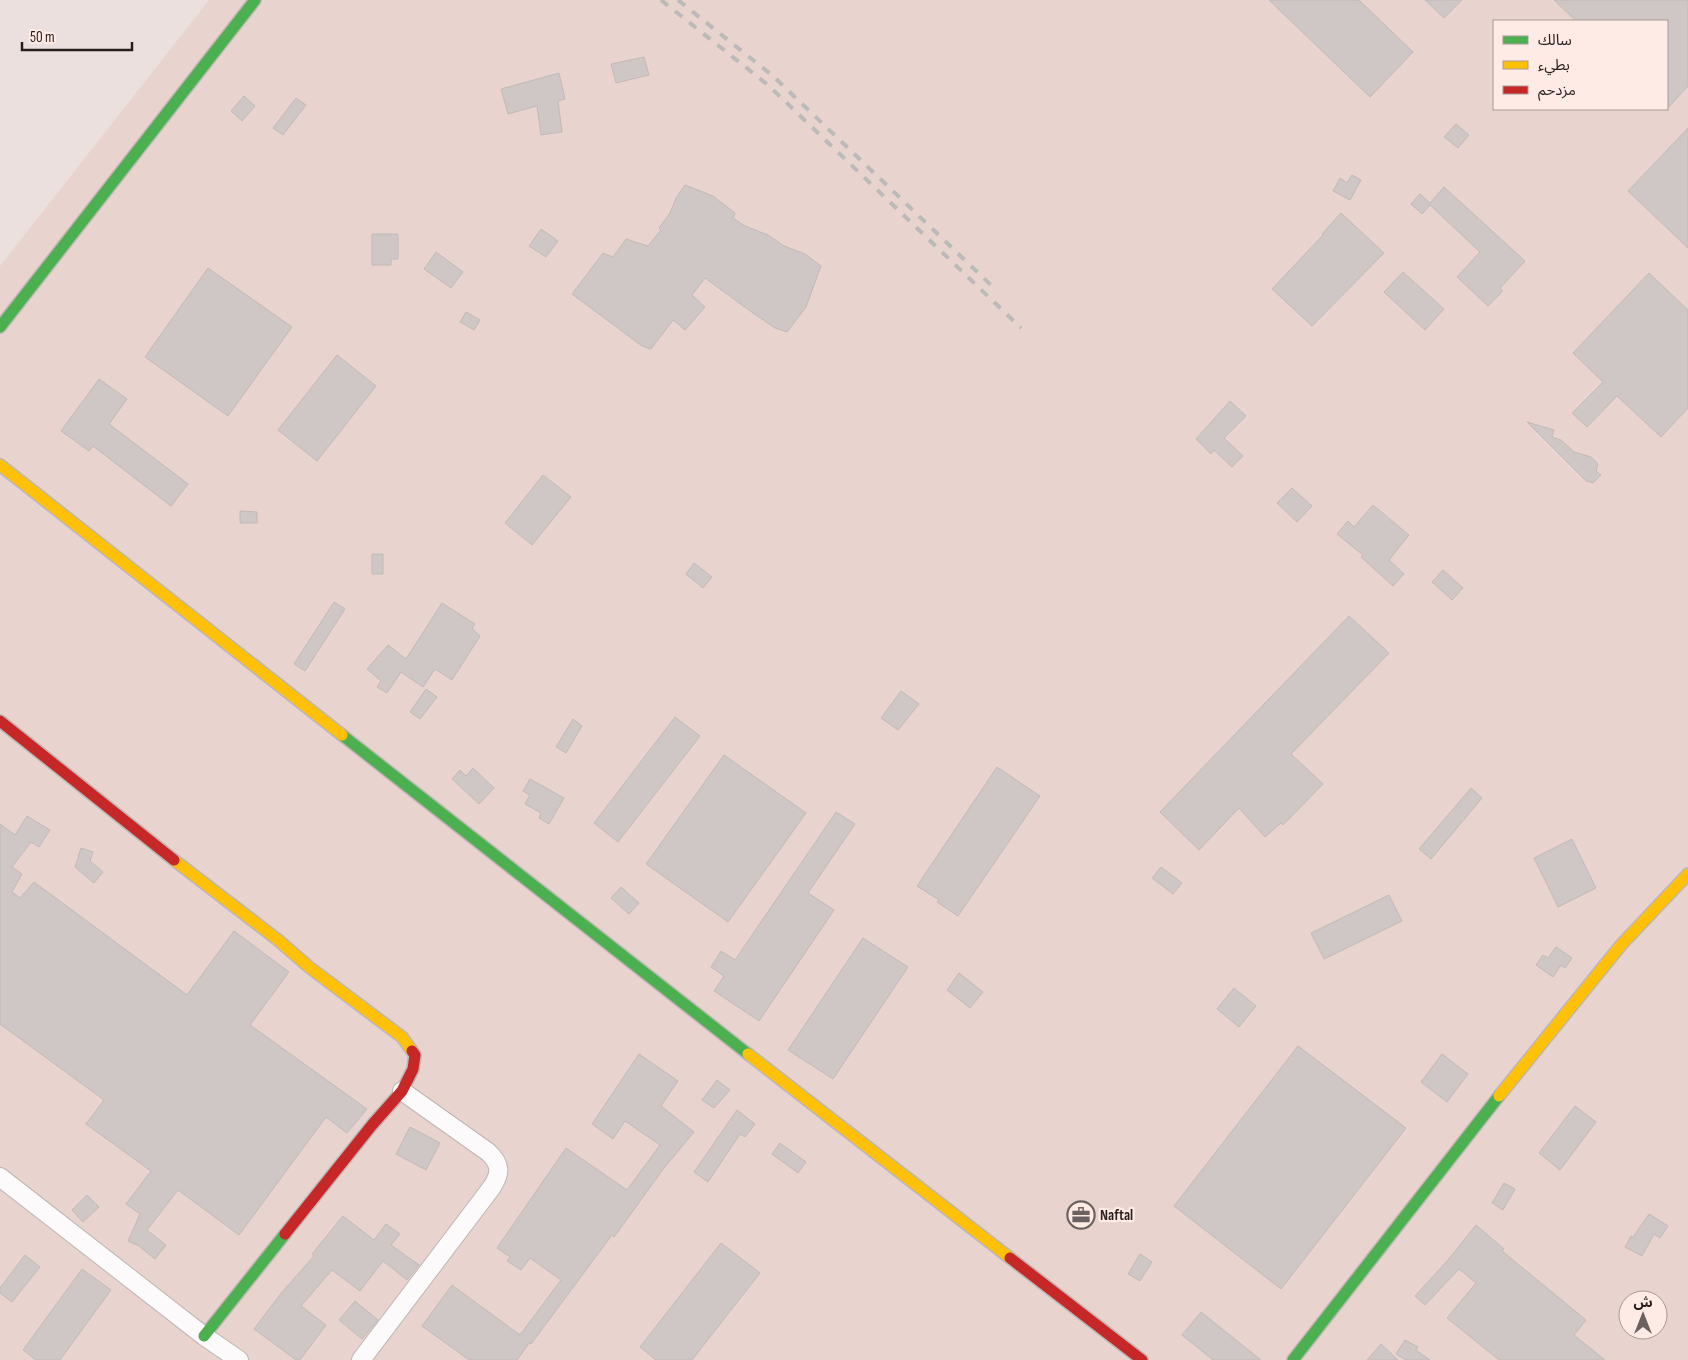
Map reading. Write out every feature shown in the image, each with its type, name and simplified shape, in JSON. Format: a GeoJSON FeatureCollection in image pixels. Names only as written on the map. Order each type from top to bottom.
{"type":"FeatureCollection","features":[{"type":"Feature","properties":{"kind":"street"},"geometry":{"type":"LineString","coordinates":[[0,327],[255,0]]}},
{"type":"Feature","properties":{"kind":"street"},"geometry":{"type":"LineString","coordinates":[[0,465],[681,1002],[1142,1360]]}},
{"type":"Feature","properties":{"kind":"street"},"geometry":{"type":"LineString","coordinates":[[0,721],[213,892],[402,1037],[415,1055],[413,1069],[402,1091],[365,1132],[204,1336]]}},
{"type":"Feature","properties":{"kind":"street"},"geometry":{"type":"LineString","coordinates":[[1293,1360],[1508,1084],[1621,945],[1688,874]]}},
{"type":"Feature","properties":{"kind":"street"},"geometry":{"type":"LineString","coordinates":[[360,1360],[492,1187],[499,1172],[499,1167],[488,1152],[402,1091]]}},
{"type":"Feature","properties":{"kind":"street"},"geometry":{"type":"LineString","coordinates":[[0,1177],[204,1336],[239,1360]]}},
{"type":"Feature","properties":{"kind":"shaded area"},"geometry":{"type":"Polygon","coordinates":[[[209,0],[1688,0],[1688,1360],[0,1360],[0,266],[209,0]]]}},
{"type":"Feature","properties":{"kind":"building"},"geometry":{"type":"Polygon","coordinates":[[[1269,0],[1359,0],[1413,52],[1370,97],[1269,0]]]}},
{"type":"Feature","properties":{"kind":"building"},"geometry":{"type":"Polygon","coordinates":[[[1425,0],[1462,0],[1444,18],[1425,0]]]}},
{"type":"Feature","properties":{"kind":"building"},"geometry":{"type":"Polygon","coordinates":[[[1554,0],[1688,0],[1688,86],[1668,108],[1668,20],[1575,20],[1554,0]]]}},
{"type":"Feature","properties":{"kind":"building"},"geometry":{"type":"Polygon","coordinates":[[[644,57],[649,75],[616,83],[611,64],[644,57]]]}},
{"type":"Feature","properties":{"kind":"building"},"geometry":{"type":"Polygon","coordinates":[[[559,73],[565,99],[558,101],[562,132],[541,135],[537,106],[508,114],[501,89],[559,73]]]}},
{"type":"Feature","properties":{"kind":"building"},"geometry":{"type":"Polygon","coordinates":[[[244,96],[255,106],[242,121],[231,111],[244,96]]]}},
{"type":"Feature","properties":{"kind":"building"},"geometry":{"type":"Polygon","coordinates":[[[296,98],[306,105],[283,135],[273,128],[296,98]]]}},
{"type":"Feature","properties":{"kind":"building"},"geometry":{"type":"Polygon","coordinates":[[[1456,124],[1469,135],[1458,148],[1444,137],[1456,124]]]}},
{"type":"Feature","properties":{"kind":"building"},"geometry":{"type":"Polygon","coordinates":[[[1688,128],[1688,248],[1628,191],[1688,128]]]}},
{"type":"Feature","properties":{"kind":"building"},"geometry":{"type":"Polygon","coordinates":[[[1352,175],[1361,180],[1350,200],[1333,191],[1340,178],[1347,183],[1352,175]]]}},
{"type":"Feature","properties":{"kind":"building"},"geometry":{"type":"Polygon","coordinates":[[[685,185],[713,196],[735,213],[733,218],[745,226],[768,235],[784,246],[805,254],[821,266],[806,307],[787,332],[775,328],[705,278],[692,295],[705,307],[685,330],[673,320],[651,349],[642,346],[572,294],[603,253],[613,257],[626,239],[648,246],[661,230],[659,228],[670,213],[676,198],[685,185]]]}},
{"type":"Feature","properties":{"kind":"building"},"geometry":{"type":"Polygon","coordinates":[[[1444,187],[1525,261],[1500,288],[1503,291],[1488,306],[1457,277],[1480,252],[1430,205],[1422,214],[1411,204],[1420,194],[1430,203],[1444,187]]]}},
{"type":"Feature","properties":{"kind":"building"},"geometry":{"type":"Polygon","coordinates":[[[1341,213],[1384,253],[1312,326],[1272,289],[1341,213]]]}},
{"type":"Feature","properties":{"kind":"building"},"geometry":{"type":"Polygon","coordinates":[[[541,229],[558,241],[546,257],[529,246],[541,229]]]}},
{"type":"Feature","properties":{"kind":"building"},"geometry":{"type":"Polygon","coordinates":[[[372,234],[398,234],[398,259],[391,259],[391,265],[372,265],[372,234]]]}},
{"type":"Feature","properties":{"kind":"building"},"geometry":{"type":"Polygon","coordinates":[[[436,252],[463,272],[451,288],[424,269],[436,252]]]}},
{"type":"Feature","properties":{"kind":"building"},"geometry":{"type":"Polygon","coordinates":[[[208,268],[292,327],[228,416],[145,357],[208,268]]]}},
{"type":"Feature","properties":{"kind":"building"},"geometry":{"type":"Polygon","coordinates":[[[1403,272],[1444,309],[1425,330],[1384,292],[1403,272]]]}},
{"type":"Feature","properties":{"kind":"building"},"geometry":{"type":"Polygon","coordinates":[[[1649,273],[1688,310],[1688,408],[1661,437],[1617,396],[1587,427],[1572,413],[1603,382],[1573,353],[1649,273]]]}},
{"type":"Feature","properties":{"kind":"building"},"geometry":{"type":"Polygon","coordinates":[[[466,312],[480,320],[474,330],[460,322],[466,312]]]}},
{"type":"Feature","properties":{"kind":"building"},"geometry":{"type":"Polygon","coordinates":[[[337,355],[376,386],[317,461],[278,430],[337,355]]]}},
{"type":"Feature","properties":{"kind":"building"},"geometry":{"type":"Polygon","coordinates":[[[99,379],[127,399],[109,424],[188,484],[171,506],[93,446],[89,451],[61,431],[99,379]]]}},
{"type":"Feature","properties":{"kind":"building"},"geometry":{"type":"Polygon","coordinates":[[[1230,401],[1246,416],[1224,438],[1243,456],[1232,467],[1214,450],[1211,454],[1196,439],[1230,401]]]}},
{"type":"Feature","properties":{"kind":"building"},"geometry":{"type":"Polygon","coordinates":[[[1527,422],[1554,430],[1552,437],[1561,440],[1574,452],[1591,457],[1598,464],[1596,471],[1601,475],[1593,483],[1586,481],[1527,422]]]}},
{"type":"Feature","properties":{"kind":"building"},"geometry":{"type":"Polygon","coordinates":[[[543,475],[571,497],[532,545],[505,523],[543,475]]]}},
{"type":"Feature","properties":{"kind":"building"},"geometry":{"type":"Polygon","coordinates":[[[1292,488],[1312,506],[1297,522],[1277,503],[1292,488]]]}},
{"type":"Feature","properties":{"kind":"building"},"geometry":{"type":"Polygon","coordinates":[[[1373,505],[1409,535],[1389,560],[1404,574],[1393,586],[1361,557],[1363,555],[1337,534],[1348,521],[1354,527],[1373,505]]]}},
{"type":"Feature","properties":{"kind":"building"},"geometry":{"type":"Polygon","coordinates":[[[240,511],[257,512],[257,523],[240,523],[240,511]]]}},
{"type":"Feature","properties":{"kind":"building"},"geometry":{"type":"Polygon","coordinates":[[[372,554],[383,554],[383,574],[372,574],[372,554]]]}},
{"type":"Feature","properties":{"kind":"building"},"geometry":{"type":"Polygon","coordinates":[[[694,563],[712,577],[703,588],[686,574],[694,563]]]}},
{"type":"Feature","properties":{"kind":"building"},"geometry":{"type":"Polygon","coordinates":[[[1443,570],[1463,588],[1452,600],[1432,582],[1443,570]]]}},
{"type":"Feature","properties":{"kind":"building"},"geometry":{"type":"Polygon","coordinates":[[[334,602],[345,609],[305,671],[294,664],[334,602]]]}},
{"type":"Feature","properties":{"kind":"building"},"geometry":{"type":"Polygon","coordinates":[[[442,603],[475,624],[472,628],[480,636],[452,680],[435,669],[423,687],[401,672],[387,693],[377,687],[381,681],[367,669],[388,645],[406,659],[442,603]]]}},
{"type":"Feature","properties":{"kind":"building"},"geometry":{"type":"Polygon","coordinates":[[[1349,616],[1389,653],[1291,754],[1323,784],[1283,825],[1281,823],[1265,837],[1239,808],[1199,850],[1160,812],[1349,616]]]}},
{"type":"Feature","properties":{"kind":"building"},"geometry":{"type":"Polygon","coordinates":[[[426,689],[437,697],[420,719],[410,712],[426,689]]]}},
{"type":"Feature","properties":{"kind":"building"},"geometry":{"type":"Polygon","coordinates":[[[901,691],[919,704],[898,730],[881,718],[901,691]]]}},
{"type":"Feature","properties":{"kind":"building"},"geometry":{"type":"Polygon","coordinates":[[[675,717],[700,736],[618,842],[594,823],[675,717]]]}},
{"type":"Feature","properties":{"kind":"building"},"geometry":{"type":"Polygon","coordinates":[[[573,719],[582,726],[566,753],[556,747],[573,719]]]}},
{"type":"Feature","properties":{"kind":"building"},"geometry":{"type":"Polygon","coordinates":[[[724,755],[806,813],[728,922],[646,864],[724,755]]]}},
{"type":"Feature","properties":{"kind":"building"},"geometry":{"type":"Polygon","coordinates":[[[997,767],[1040,796],[958,916],[937,902],[939,900],[917,886],[997,767]]]}},
{"type":"Feature","properties":{"kind":"building"},"geometry":{"type":"Polygon","coordinates":[[[473,768],[494,788],[479,804],[452,779],[460,770],[466,776],[473,768]]]}},
{"type":"Feature","properties":{"kind":"building"},"geometry":{"type":"Polygon","coordinates":[[[530,779],[564,798],[549,824],[539,818],[541,813],[525,804],[530,795],[523,791],[530,779]]]}},
{"type":"Feature","properties":{"kind":"building"},"geometry":{"type":"Polygon","coordinates":[[[1471,788],[1482,798],[1431,859],[1419,849],[1471,788]]]}},
{"type":"Feature","properties":{"kind":"building"},"geometry":{"type":"Polygon","coordinates":[[[836,812],[855,824],[808,893],[834,910],[759,1021],[714,991],[724,976],[711,967],[721,951],[735,960],[836,812]]]}},
{"type":"Feature","properties":{"kind":"building"},"geometry":{"type":"Polygon","coordinates":[[[27,816],[50,830],[39,847],[31,842],[12,867],[22,874],[12,892],[20,898],[34,882],[187,995],[234,931],[289,972],[250,1025],[367,1109],[347,1133],[326,1117],[239,1235],[178,1190],[147,1230],[166,1245],[155,1259],[139,1246],[128,1241],[140,1214],[126,1204],[151,1171],[86,1124],[104,1100],[0,1024],[0,824],[15,835],[27,816]]]}},
{"type":"Feature","properties":{"kind":"building"},"geometry":{"type":"Polygon","coordinates":[[[1572,839],[1596,888],[1558,907],[1534,858],[1572,839]]]}},
{"type":"Feature","properties":{"kind":"building"},"geometry":{"type":"Polygon","coordinates":[[[81,848],[93,852],[90,861],[103,872],[94,883],[75,867],[81,848]]]}},
{"type":"Feature","properties":{"kind":"building"},"geometry":{"type":"Polygon","coordinates":[[[1161,867],[1182,883],[1173,894],[1152,878],[1161,867]]]}},
{"type":"Feature","properties":{"kind":"building"},"geometry":{"type":"Polygon","coordinates":[[[621,887],[639,903],[629,914],[611,898],[621,887]]]}},
{"type":"Feature","properties":{"kind":"building"},"geometry":{"type":"Polygon","coordinates":[[[1389,895],[1402,921],[1324,959],[1311,933],[1389,895]]]}},
{"type":"Feature","properties":{"kind":"building"},"geometry":{"type":"Polygon","coordinates":[[[863,938],[908,967],[833,1079],[788,1050],[863,938]]]}},
{"type":"Feature","properties":{"kind":"building"},"geometry":{"type":"Polygon","coordinates":[[[1556,947],[1572,958],[1565,968],[1561,965],[1553,977],[1536,965],[1543,955],[1548,958],[1556,947]]]}},
{"type":"Feature","properties":{"kind":"building"},"geometry":{"type":"Polygon","coordinates":[[[959,973],[983,992],[970,1008],[947,990],[959,973]]]}},
{"type":"Feature","properties":{"kind":"building"},"geometry":{"type":"Polygon","coordinates":[[[1234,988],[1256,1006],[1239,1027],[1217,1009],[1234,988]]]}},
{"type":"Feature","properties":{"kind":"building"},"geometry":{"type":"Polygon","coordinates":[[[1298,1046],[1406,1128],[1281,1289],[1174,1206],[1298,1046]]]}},
{"type":"Feature","properties":{"kind":"building"},"geometry":{"type":"Polygon","coordinates":[[[639,1054],[678,1081],[661,1106],[694,1132],[664,1168],[614,1237],[612,1235],[517,1360],[469,1360],[422,1326],[452,1285],[520,1335],[561,1280],[530,1258],[521,1270],[507,1261],[510,1257],[497,1248],[566,1148],[627,1190],[660,1145],[625,1121],[613,1139],[592,1124],[639,1054]]]}},
{"type":"Feature","properties":{"kind":"building"},"geometry":{"type":"Polygon","coordinates":[[[1442,1054],[1468,1074],[1447,1102],[1421,1082],[1442,1054]]]}},
{"type":"Feature","properties":{"kind":"building"},"geometry":{"type":"Polygon","coordinates":[[[717,1080],[730,1090],[714,1108],[702,1100],[717,1080]]]}},
{"type":"Feature","properties":{"kind":"building"},"geometry":{"type":"Polygon","coordinates":[[[1575,1106],[1596,1122],[1560,1170],[1539,1153],[1575,1106]]]}},
{"type":"Feature","properties":{"kind":"building"},"geometry":{"type":"Polygon","coordinates":[[[737,1110],[755,1124],[745,1137],[740,1134],[708,1182],[694,1172],[737,1110]]]}},
{"type":"Feature","properties":{"kind":"building"},"geometry":{"type":"Polygon","coordinates":[[[410,1127],[440,1143],[426,1170],[396,1154],[410,1127]]]}},
{"type":"Feature","properties":{"kind":"building"},"geometry":{"type":"Polygon","coordinates":[[[780,1143],[806,1162],[798,1173],[772,1154],[780,1143]]]}},
{"type":"Feature","properties":{"kind":"building"},"geometry":{"type":"Polygon","coordinates":[[[1504,1183],[1515,1189],[1503,1210],[1492,1203],[1504,1183]]]}},
{"type":"Feature","properties":{"kind":"building"},"geometry":{"type":"Polygon","coordinates":[[[87,1195],[99,1207],[83,1222],[72,1210],[87,1195]]]}},
{"type":"Feature","properties":{"kind":"building"},"geometry":{"type":"Polygon","coordinates":[[[1649,1214],[1668,1226],[1660,1238],[1654,1234],[1642,1256],[1625,1247],[1631,1236],[1633,1237],[1649,1214]]]}},
{"type":"Feature","properties":{"kind":"building"},"geometry":{"type":"Polygon","coordinates":[[[343,1216],[374,1240],[386,1224],[400,1234],[391,1245],[419,1265],[407,1280],[383,1261],[360,1291],[332,1270],[301,1306],[326,1325],[300,1360],[296,1360],[254,1329],[282,1292],[314,1256],[312,1254],[343,1216]]]}},
{"type":"Feature","properties":{"kind":"building"},"geometry":{"type":"Polygon","coordinates":[[[1476,1225],[1504,1249],[1502,1251],[1586,1320],[1574,1335],[1605,1360],[1499,1360],[1447,1318],[1476,1283],[1459,1269],[1425,1305],[1415,1296],[1448,1260],[1476,1225]]]}},
{"type":"Feature","properties":{"kind":"building"},"geometry":{"type":"Polygon","coordinates":[[[721,1243],[760,1273],[692,1360],[656,1360],[640,1347],[721,1243]]]}},
{"type":"Feature","properties":{"kind":"building"},"geometry":{"type":"Polygon","coordinates":[[[1140,1254],[1152,1262],[1140,1281],[1128,1274],[1140,1254]]]}},
{"type":"Feature","properties":{"kind":"building"},"geometry":{"type":"Polygon","coordinates":[[[25,1255],[40,1267],[12,1302],[0,1293],[0,1288],[25,1255]]]}},
{"type":"Feature","properties":{"kind":"building"},"geometry":{"type":"Polygon","coordinates":[[[82,1269],[111,1290],[60,1360],[36,1360],[23,1350],[82,1269]]]}},
{"type":"Feature","properties":{"kind":"building"},"geometry":{"type":"Polygon","coordinates":[[[355,1301],[378,1320],[362,1339],[339,1320],[355,1301]]]}},
{"type":"Feature","properties":{"kind":"building"},"geometry":{"type":"Polygon","coordinates":[[[1201,1312],[1261,1360],[1213,1360],[1182,1335],[1201,1312]]]}},
{"type":"Feature","properties":{"kind":"building"},"geometry":{"type":"Polygon","coordinates":[[[1405,1340],[1418,1347],[1416,1350],[1430,1360],[1406,1360],[1396,1354],[1405,1340]]]}},
{"type":"Feature","properties":{"kind":"building"},"geometry":{"type":"Polygon","coordinates":[[[1381,1344],[1398,1360],[1367,1360],[1381,1344]]]}},
{"type":"Feature","properties":{"kind":"railway"},"geometry":{"type":"LineString","coordinates":[[661,0],[768,85],[1021,328]]}},
{"type":"Feature","properties":{"kind":"railway"},"geometry":{"type":"LineString","coordinates":[[678,0],[773,76],[995,289]]}},
{"type":"Feature","properties":{"kind":"traffic: fast"},"geometry":{"type":"LineString","coordinates":[[0,327],[255,0]]}},
{"type":"Feature","properties":{"kind":"traffic: fast"},"geometry":{"type":"LineString","coordinates":[[342,735],[748,1054]]}},
{"type":"Feature","properties":{"kind":"traffic: fast"},"geometry":{"type":"LineString","coordinates":[[1293,1360],[1499,1096]]}},
{"type":"Feature","properties":{"kind":"traffic: fast"},"geometry":{"type":"LineString","coordinates":[[204,1336],[285,1234]]}},
{"type":"Feature","properties":{"kind":"traffic: slow"},"geometry":{"type":"LineString","coordinates":[[0,465],[342,735]]}},
{"type":"Feature","properties":{"kind":"traffic: slow"},"geometry":{"type":"LineString","coordinates":[[174,860],[278,940],[309,967],[402,1037],[412,1051]]}},
{"type":"Feature","properties":{"kind":"traffic: slow"},"geometry":{"type":"LineString","coordinates":[[1499,1096],[1621,945],[1688,874]]}},
{"type":"Feature","properties":{"kind":"traffic: slow"},"geometry":{"type":"LineString","coordinates":[[748,1054],[1010,1258]]}},
{"type":"Feature","properties":{"kind":"traffic: jam"},"geometry":{"type":"LineString","coordinates":[[0,721],[174,860]]}},
{"type":"Feature","properties":{"kind":"traffic: jam"},"geometry":{"type":"LineString","coordinates":[[285,1234],[372,1125],[402,1091],[413,1069],[415,1055],[412,1051]]}},
{"type":"Feature","properties":{"kind":"traffic: jam"},"geometry":{"type":"LineString","coordinates":[[1010,1258],[1142,1360]]}},
{"type":"Feature","properties":{"kind":"place","name":"Naftal"},"geometry":{"type":"Point","coordinates":[1081,1215]}}]}
